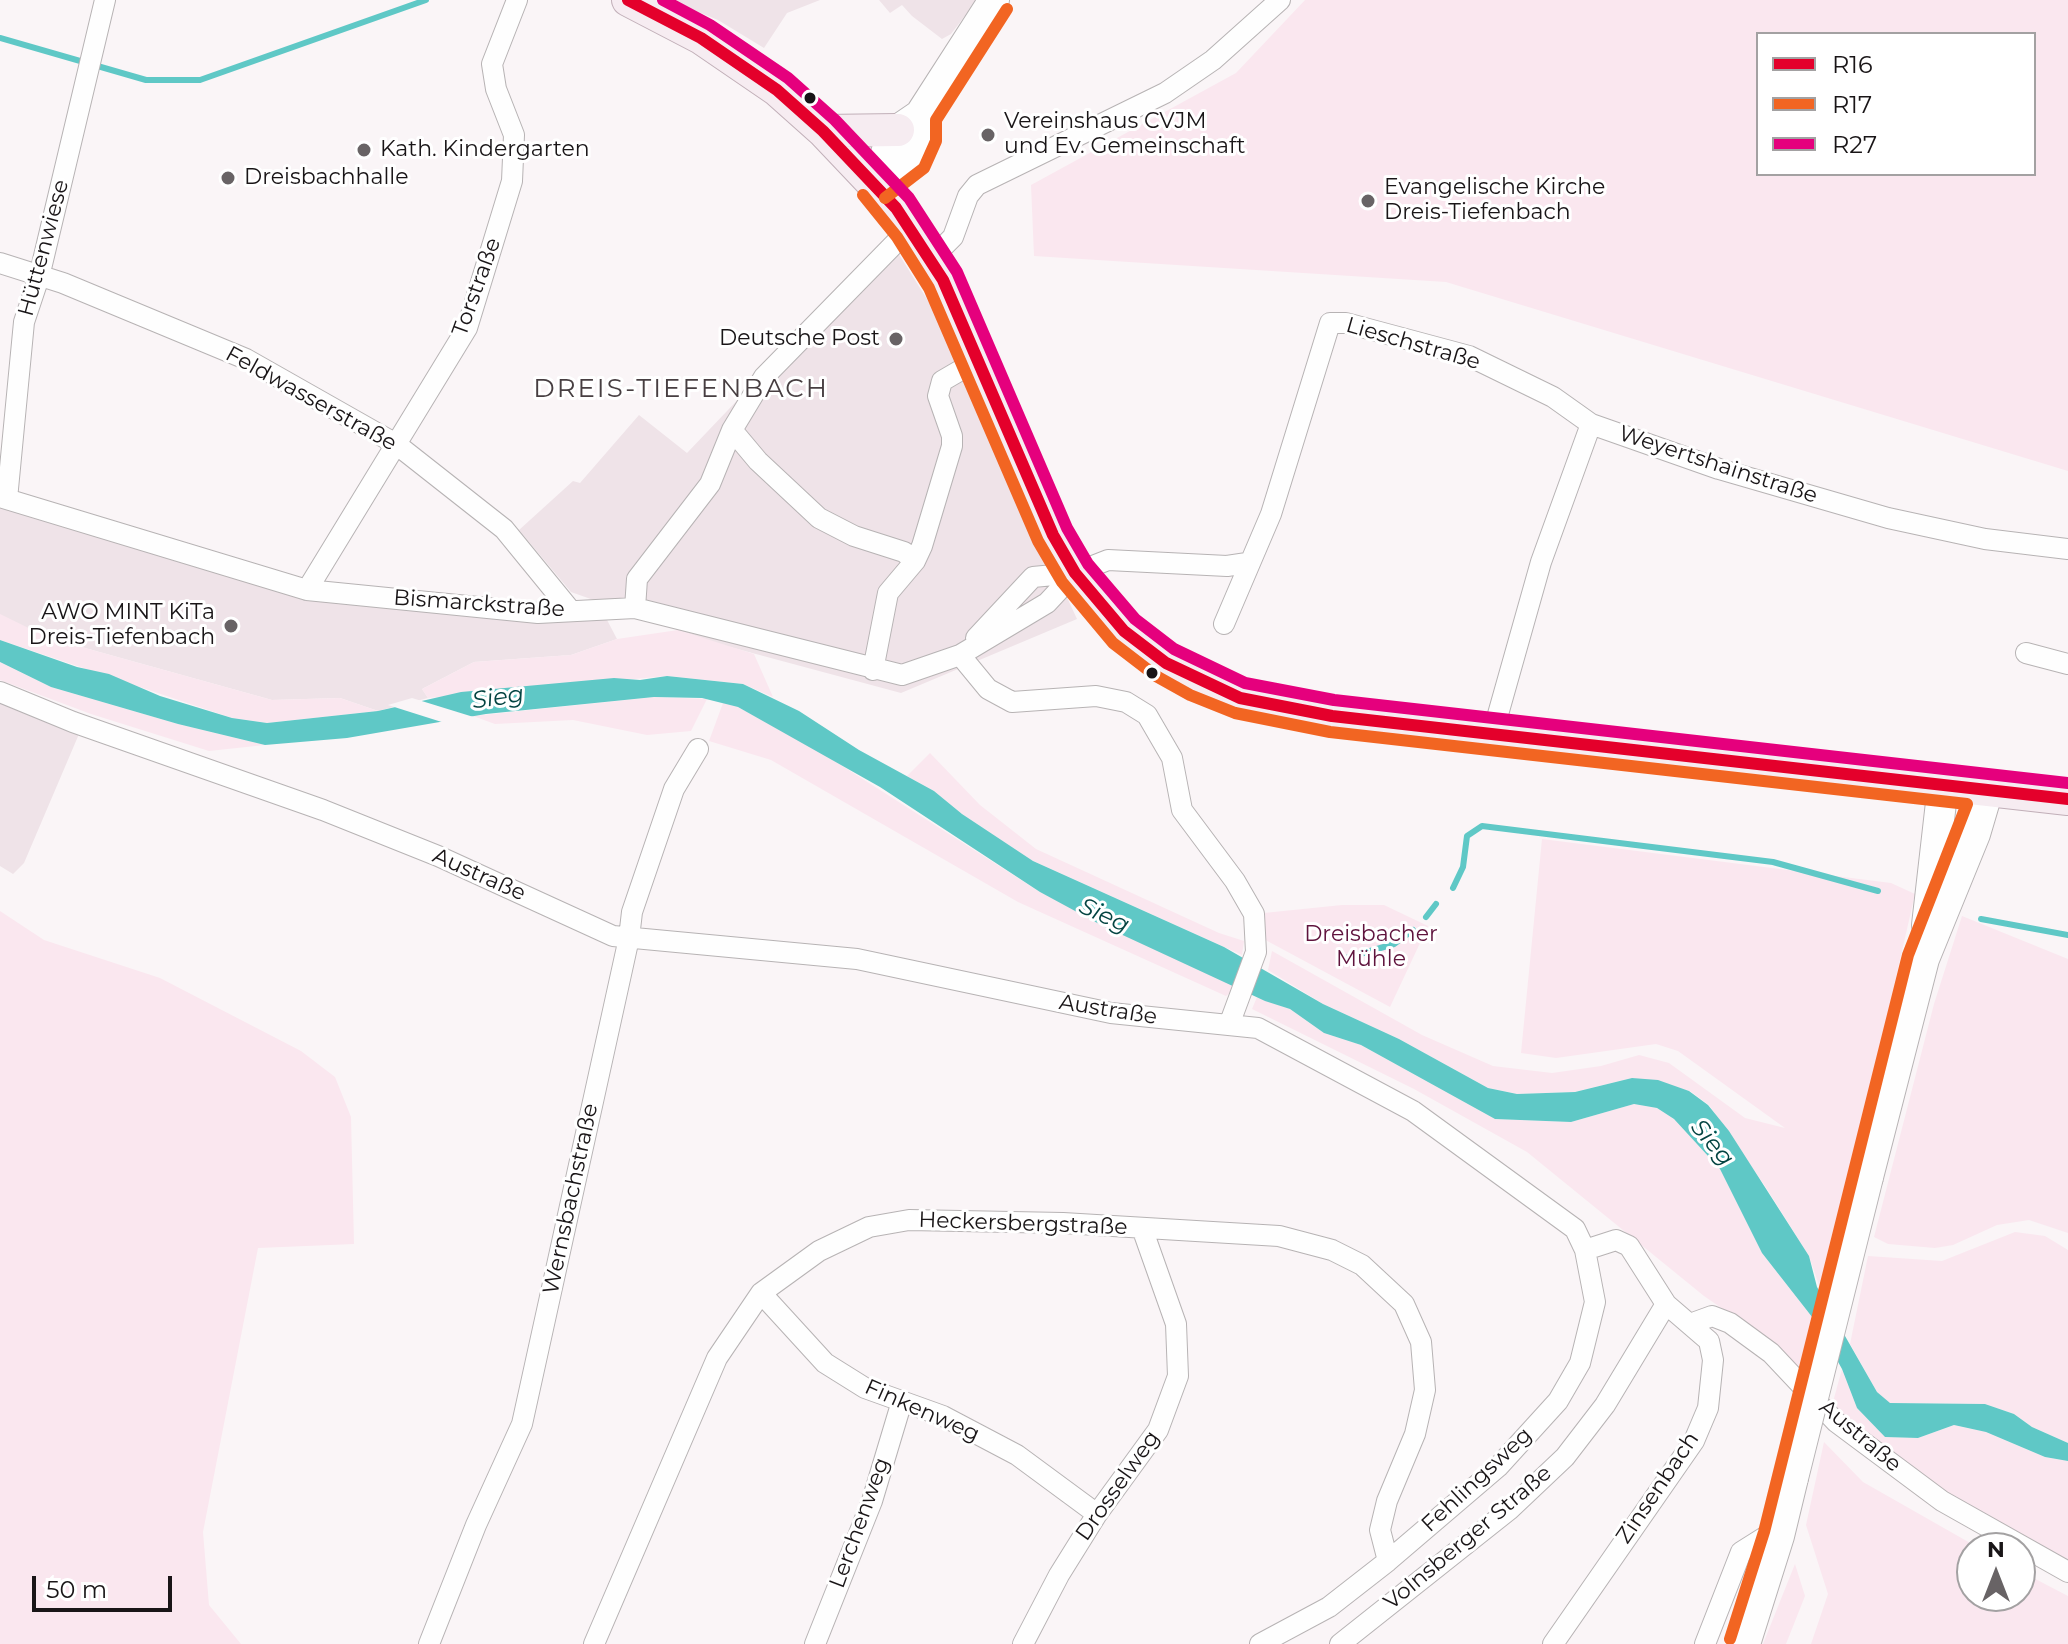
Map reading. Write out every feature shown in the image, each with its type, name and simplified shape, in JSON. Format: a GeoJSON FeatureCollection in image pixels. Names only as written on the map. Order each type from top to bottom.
{"type":"FeatureCollection","features":[{"type":"Feature","properties":{"kind":"main road"},"geometry":{"type":"LineString","coordinates":[[628,0],[701,38],[748,69],[823,131],[876,185],[931,259],[1053,535],[1075,573],[1124,631],[1166,663],[1240,698],[1332,716],[2068,799]]}},
{"type":"Feature","properties":{"kind":"main road"},"geometry":{"type":"LineString","coordinates":[[823,131],[909,122]]}},
{"type":"Feature","properties":{"kind":"street","name":"Hüttenwiese"},"geometry":{"type":"LineString","coordinates":[[4,498],[24,322],[39,277],[105,0]]}},
{"type":"Feature","properties":{"kind":"street","name":"Torstraße"},"geometry":{"type":"LineString","coordinates":[[307,590],[467,328],[512,181],[514,135],[496,89],[492,64],[517,0]]}},
{"type":"Feature","properties":{"kind":"street"},"geometry":{"type":"LineString","coordinates":[[876,185],[887,150],[994,0]]}},
{"type":"Feature","properties":{"kind":"street"},"geometry":{"type":"LineString","coordinates":[[931,259],[953,237],[968,196],[977,185],[1165,93],[1213,60],[1280,0]]}},
{"type":"Feature","properties":{"kind":"street"},"geometry":{"type":"LineString","coordinates":[[635,608],[637,579],[710,484],[732,430],[764,377],[910,228]]}},
{"type":"Feature","properties":{"kind":"street","name":"Feldwasserstraße"},"geometry":{"type":"LineString","coordinates":[[0,263],[63,283],[246,359],[396,444],[504,529],[571,611]]}},
{"type":"Feature","properties":{"kind":"street","name":"Lieschstraße"},"geometry":{"type":"LineString","coordinates":[[1224,624],[1247,563],[1271,514],[1330,323],[1346,323],[1469,356],[1553,397],[1591,424]]}},
{"type":"Feature","properties":{"kind":"street"},"geometry":{"type":"LineString","coordinates":[[873,670],[888,593],[915,561],[952,446],[952,436],[938,396],[942,381],[978,360]]}},
{"type":"Feature","properties":{"kind":"street","name":"Weyertshainstraße"},"geometry":{"type":"LineString","coordinates":[[1493,732],[1541,562],[1591,424],[1719,469],[1888,518],[1985,539],[2068,549]]}},
{"type":"Feature","properties":{"kind":"street"},"geometry":{"type":"LineString","coordinates":[[732,430],[758,461],[819,518],[854,536],[904,552],[915,561]]}},
{"type":"Feature","properties":{"kind":"street","name":"Bismarckstraße"},"geometry":{"type":"LineString","coordinates":[[4,498],[307,590],[538,613],[635,608],[902,675],[960,655],[1033,577],[1075,573]]}},
{"type":"Feature","properties":{"kind":"street"},"geometry":{"type":"LineString","coordinates":[[1075,573],[1108,560],[1227,566],[1247,563]]}},
{"type":"Feature","properties":{"kind":"street"},"geometry":{"type":"LineString","coordinates":[[2026,653],[2068,664]]}},
{"type":"Feature","properties":{"kind":"street"},"geometry":{"type":"LineString","coordinates":[[960,655],[988,689],[1012,702],[1096,696],[1126,702],[1147,715],[1172,758],[1182,810],[1248,901],[1258,936],[1241,999],[1229,1025]]}},
{"type":"Feature","properties":{"kind":"street","name":"Austraße"},"geometry":{"type":"LineString","coordinates":[[0,692],[73,722],[323,810],[438,856],[613,936],[857,959],[1111,1013],[1258,1028],[1413,1111],[1575,1229],[1585,1250]]}},
{"type":"Feature","properties":{"kind":"street","name":"Wernsbachstraße"},"geometry":{"type":"LineString","coordinates":[[429,1644],[476,1525],[522,1424],[629,938],[632,912],[674,789],[698,749]]}},
{"type":"Feature","properties":{"kind":"street"},"geometry":{"type":"LineString","coordinates":[[1924,959],[1943,785]]}},
{"type":"Feature","properties":{"kind":"street"},"geometry":{"type":"LineString","coordinates":[[1745,1644],[1779,1536],[1924,959],[1975,834],[1988,790]]}},
{"type":"Feature","properties":{"kind":"street","name":"Heckersbergstraße"},"geometry":{"type":"LineString","coordinates":[[594,1644],[616,1601],[717,1358],[761,1293],[819,1251],[869,1227],[909,1220],[1279,1236],[1332,1250],[1362,1265],[1404,1304],[1421,1342],[1425,1390],[1415,1434],[1387,1501],[1380,1530],[1388,1561]]}},
{"type":"Feature","properties":{"kind":"street","name":"Drosselweg"},"geometry":{"type":"LineString","coordinates":[[1023,1644],[1059,1575],[1097,1514],[1158,1430],[1178,1376],[1176,1324],[1142,1228]]}},
{"type":"Feature","properties":{"kind":"street"},"geometry":{"type":"LineString","coordinates":[[1585,1250],[1616,1240],[1629,1246],[1666,1304],[1690,1324]]}},
{"type":"Feature","properties":{"kind":"street","name":"Fehlingsweg"},"geometry":{"type":"LineString","coordinates":[[1260,1644],[1329,1607],[1388,1561],[1498,1467],[1558,1401],[1580,1363],[1595,1302],[1585,1250]]}},
{"type":"Feature","properties":{"kind":"street","name":"Finkenweg"},"geometry":{"type":"LineString","coordinates":[[761,1293],[825,1363],[865,1388],[943,1416],[1017,1455],[1097,1514]]}},
{"type":"Feature","properties":{"kind":"street","name":"Volnsberger Straße"},"geometry":{"type":"LineString","coordinates":[[1340,1644],[1509,1510],[1565,1457],[1605,1405],[1666,1304]]}},
{"type":"Feature","properties":{"kind":"street","name":"Austraße"},"geometry":{"type":"LineString","coordinates":[[1690,1324],[1712,1316],[1730,1323],[1771,1353],[1836,1422],[1942,1501],[2068,1572]]}},
{"type":"Feature","properties":{"kind":"street","name":"Zinsenbach"},"geometry":{"type":"LineString","coordinates":[[1553,1644],[1694,1441],[1708,1408],[1713,1360],[1709,1341],[1690,1324]]}},
{"type":"Feature","properties":{"kind":"street","name":"Lerchenweg"},"geometry":{"type":"LineString","coordinates":[[815,1644],[872,1501],[902,1401]]}},
{"type":"Feature","properties":{"kind":"street"},"geometry":{"type":"LineString","coordinates":[[1705,1644],[1741,1552],[1759,1539],[1779,1536]]}},
{"type":"Feature","properties":{"kind":"shaded area"},"geometry":{"type":"Polygon","coordinates":[[[669,0],[820,0],[787,13],[764,48],[718,20],[669,0]]]}},
{"type":"Feature","properties":{"kind":"shaded area"},"geometry":{"type":"Polygon","coordinates":[[[879,0],[977,0],[951,34],[942,39],[902,5],[890,13],[879,0]]]}},
{"type":"Feature","properties":{"kind":"shaded area"},"geometry":{"type":"Polygon","coordinates":[[[890,240],[935,312],[1077,619],[901,693],[715,643],[571,592],[519,530],[573,481],[580,483],[639,415],[687,453],[890,240]]]}},
{"type":"Feature","properties":{"kind":"shaded area"},"geometry":{"type":"Polygon","coordinates":[[[0,505],[71,529],[358,602],[606,618],[617,639],[571,655],[474,662],[422,689],[428,698],[378,711],[340,698],[272,700],[49,638],[0,616],[0,505]]]}},
{"type":"Feature","properties":{"kind":"shaded area"},"geometry":{"type":"Polygon","coordinates":[[[0,701],[79,734],[24,863],[13,874],[0,866],[0,701]]]}},
{"type":"Feature","properties":{"kind":"green space"},"geometry":{"type":"Polygon","coordinates":[[[1305,0],[2068,0],[2068,471],[1446,282],[1034,256],[1031,185],[1236,73],[1305,0]]]}},
{"type":"Feature","properties":{"kind":"green space"},"geometry":{"type":"Polygon","coordinates":[[[0,614],[49,638],[272,700],[340,698],[378,711],[267,723],[232,718],[0,640],[0,614]]]}},
{"type":"Feature","properties":{"kind":"green space"},"geometry":{"type":"Polygon","coordinates":[[[678,630],[754,654],[773,697],[743,684],[667,676],[428,698],[422,689],[474,662],[571,655],[617,639],[678,630]]]}},
{"type":"Feature","properties":{"kind":"green space"},"geometry":{"type":"Polygon","coordinates":[[[0,662],[51,687],[178,724],[265,745],[209,751],[91,714],[0,680],[0,662]]]}},
{"type":"Feature","properties":{"kind":"green space"},"geometry":{"type":"Polygon","coordinates":[[[654,697],[707,699],[691,731],[647,735],[573,720],[495,724],[473,716],[654,697]]]}},
{"type":"Feature","properties":{"kind":"green space"},"geometry":{"type":"Polygon","coordinates":[[[723,703],[738,707],[811,746],[1040,892],[1232,985],[1230,993],[1226,996],[1018,902],[771,760],[709,741],[723,703]]]}},
{"type":"Feature","properties":{"kind":"green space"},"geometry":{"type":"Polygon","coordinates":[[[930,753],[980,805],[1036,849],[1219,933],[1244,941],[1242,955],[1031,860],[962,814],[934,791],[907,776],[930,753]]]}},
{"type":"Feature","properties":{"kind":"green space"},"geometry":{"type":"Polygon","coordinates":[[[1542,839],[1891,883],[1915,894],[1823,1297],[1809,1256],[1765,1186],[1709,1105],[1690,1091],[1632,1078],[1575,1092],[1517,1094],[1488,1088],[1399,1039],[1323,1004],[1268,970],[1272,951],[1422,1035],[1493,1066],[1552,1073],[1601,1066],[1639,1055],[1669,1063],[1745,1118],[1785,1128],[1678,1051],[1656,1044],[1556,1058],[1521,1053],[1542,839]]]}},
{"type":"Feature","properties":{"kind":"green space","name":"Dreisbacher Mühle"},"geometry":{"type":"Polygon","coordinates":[[[1342,905],[1384,905],[1428,926],[1390,1007],[1258,936],[1254,914],[1342,905]]]}},
{"type":"Feature","properties":{"kind":"green space"},"geometry":{"type":"Polygon","coordinates":[[[0,911],[44,940],[160,978],[301,1051],[335,1077],[351,1117],[354,1244],[258,1248],[203,1532],[209,1605],[241,1644],[0,1644],[0,911]]]}},
{"type":"Feature","properties":{"kind":"green space"},"geometry":{"type":"Polygon","coordinates":[[[1962,916],[2068,959],[2068,1233],[2029,1220],[1997,1225],[1953,1245],[1935,1248],[1888,1244],[1874,1237],[1934,1004],[1962,916]]]}},
{"type":"Feature","properties":{"kind":"green space"},"geometry":{"type":"Polygon","coordinates":[[[1257,997],[1290,1009],[1324,1033],[1361,1045],[1495,1119],[1571,1122],[1634,1104],[1657,1108],[1674,1119],[1720,1169],[1762,1253],[1816,1322],[1802,1373],[1762,1336],[1704,1296],[1527,1152],[1414,1089],[1252,1009],[1257,997]]]}},
{"type":"Feature","properties":{"kind":"green space"},"geometry":{"type":"Polygon","coordinates":[[[2015,1232],[2045,1236],[2068,1250],[2068,1443],[2032,1427],[2014,1414],[1985,1404],[1889,1403],[1877,1392],[1850,1344],[1868,1256],[1942,1261],[2015,1232]]]}},
{"type":"Feature","properties":{"kind":"green space"},"geometry":{"type":"Polygon","coordinates":[[[1842,1369],[1857,1408],[1885,1437],[1918,1438],[1954,1425],[1986,1432],[2045,1457],[2068,1461],[2068,1560],[2036,1542],[2036,1532],[2017,1532],[1932,1485],[1831,1409],[1842,1369]]]}},
{"type":"Feature","properties":{"kind":"green space"},"geometry":{"type":"Polygon","coordinates":[[[1824,1442],[1863,1482],[1956,1535],[1956,1612],[2036,1612],[2036,1579],[2068,1596],[2068,1644],[1811,1644],[1828,1594],[1806,1525],[1824,1442]]]}},
{"type":"Feature","properties":{"kind":"green space"},"geometry":{"type":"Polygon","coordinates":[[[1795,1564],[1805,1596],[1786,1644],[1763,1644],[1795,1564]]]}},
{"type":"Feature","properties":{"kind":"water","name":"Sieg"},"geometry":{"type":"Polygon","coordinates":[[[0,640],[77,667],[109,674],[160,696],[232,718],[267,723],[378,711],[461,692],[614,678],[640,680],[667,676],[743,684],[799,711],[859,750],[934,791],[962,814],[1033,861],[1224,947],[1323,1004],[1399,1039],[1488,1088],[1517,1094],[1575,1092],[1632,1078],[1658,1080],[1689,1091],[1708,1105],[1729,1131],[1809,1256],[1817,1287],[1877,1392],[1890,1403],[1985,1404],[2014,1414],[2032,1427],[2068,1443],[2068,1461],[2045,1457],[1986,1432],[1954,1425],[1918,1438],[1885,1437],[1857,1408],[1842,1369],[1816,1322],[1762,1253],[1720,1169],[1674,1119],[1657,1108],[1634,1104],[1571,1122],[1495,1119],[1361,1045],[1324,1033],[1290,1009],[1265,1001],[1101,925],[1040,892],[880,787],[738,707],[702,698],[654,697],[486,714],[347,738],[265,745],[178,724],[51,687],[0,662],[0,640]]]}},
{"type":"Feature","properties":{"kind":"pier"},"geometry":{"type":"Polygon","coordinates":[[[412,698],[480,719],[448,724],[388,705],[412,698]]]}},
{"type":"Feature","properties":{"kind":"waterway"},"geometry":{"type":"LineString","coordinates":[[0,38],[146,80],[200,80],[426,0]]}},
{"type":"Feature","properties":{"kind":"waterway"},"geometry":{"type":"LineString","coordinates":[[1453,888],[1463,867],[1467,836],[1482,826],[1773,862],[1878,891]]}},
{"type":"Feature","properties":{"kind":"waterway"},"geometry":{"type":"LineString","coordinates":[[1426,917],[1436,904]]}},
{"type":"Feature","properties":{"kind":"waterway"},"geometry":{"type":"LineString","coordinates":[[1981,919],[2068,935]]}},
{"type":"Feature","properties":{"kind":"waterway"},"geometry":{"type":"LineString","coordinates":[[1343,959],[1394,944],[1413,930]]}},
{"type":"Feature","properties":{"kind":"transit line","name":"R16"},"geometry":{"type":"LineString","coordinates":[[628,0],[701,38],[777,90],[823,131],[896,208],[943,280],[1053,535],[1075,573],[1124,631],[1166,663],[1240,698],[1332,716],[2068,799]]}},
{"type":"Feature","properties":{"kind":"transit line","name":"R27"},"geometry":{"type":"LineString","coordinates":[[663,0],[710,25],[788,78],[835,120],[909,198],[957,272],[1067,528],[1088,564],[1135,619],[1174,649],[1245,683],[1334,700],[2068,783]]}},
{"type":"Feature","properties":{"kind":"transit line","name":"R17"},"geometry":{"type":"LineString","coordinates":[[885,198],[924,168],[936,141],[936,120],[1007,9]]}},
{"type":"Feature","properties":{"kind":"transit line","name":"R17"},"geometry":{"type":"LineString","coordinates":[[863,195],[897,237],[929,288],[1038,541],[1062,582],[1113,643],[1156,676],[1190,695],[1235,713],[1330,732],[1967,804],[1908,955],[1764,1532],[1730,1639]]}},
{"type":"Feature","properties":{"kind":"place","name":"Vereinshaus CVJM und Ev. Gemeinschaft"},"geometry":{"type":"Point","coordinates":[988,135]}},
{"type":"Feature","properties":{"kind":"place","name":"Kath. Kindergarten"},"geometry":{"type":"Point","coordinates":[364,150]}},
{"type":"Feature","properties":{"kind":"place","name":"Dreisbachhalle"},"geometry":{"type":"Point","coordinates":[228,178]}},
{"type":"Feature","properties":{"kind":"place","name":"Evangelische Kirche Dreis-Tiefenbach"},"geometry":{"type":"Point","coordinates":[1368,201]}},
{"type":"Feature","properties":{"kind":"place","name":"Deutsche Post"},"geometry":{"type":"Point","coordinates":[896,339]}},
{"type":"Feature","properties":{"kind":"place","name":"AWO MINT KiTa Dreis-Tiefenbach"},"geometry":{"type":"Point","coordinates":[231,626]}},
{"type":"Feature","properties":{"kind":"district","name":"DREIS-TIEFENBACH"},"geometry":{"type":"Point","coordinates":[681,389]}}]}
